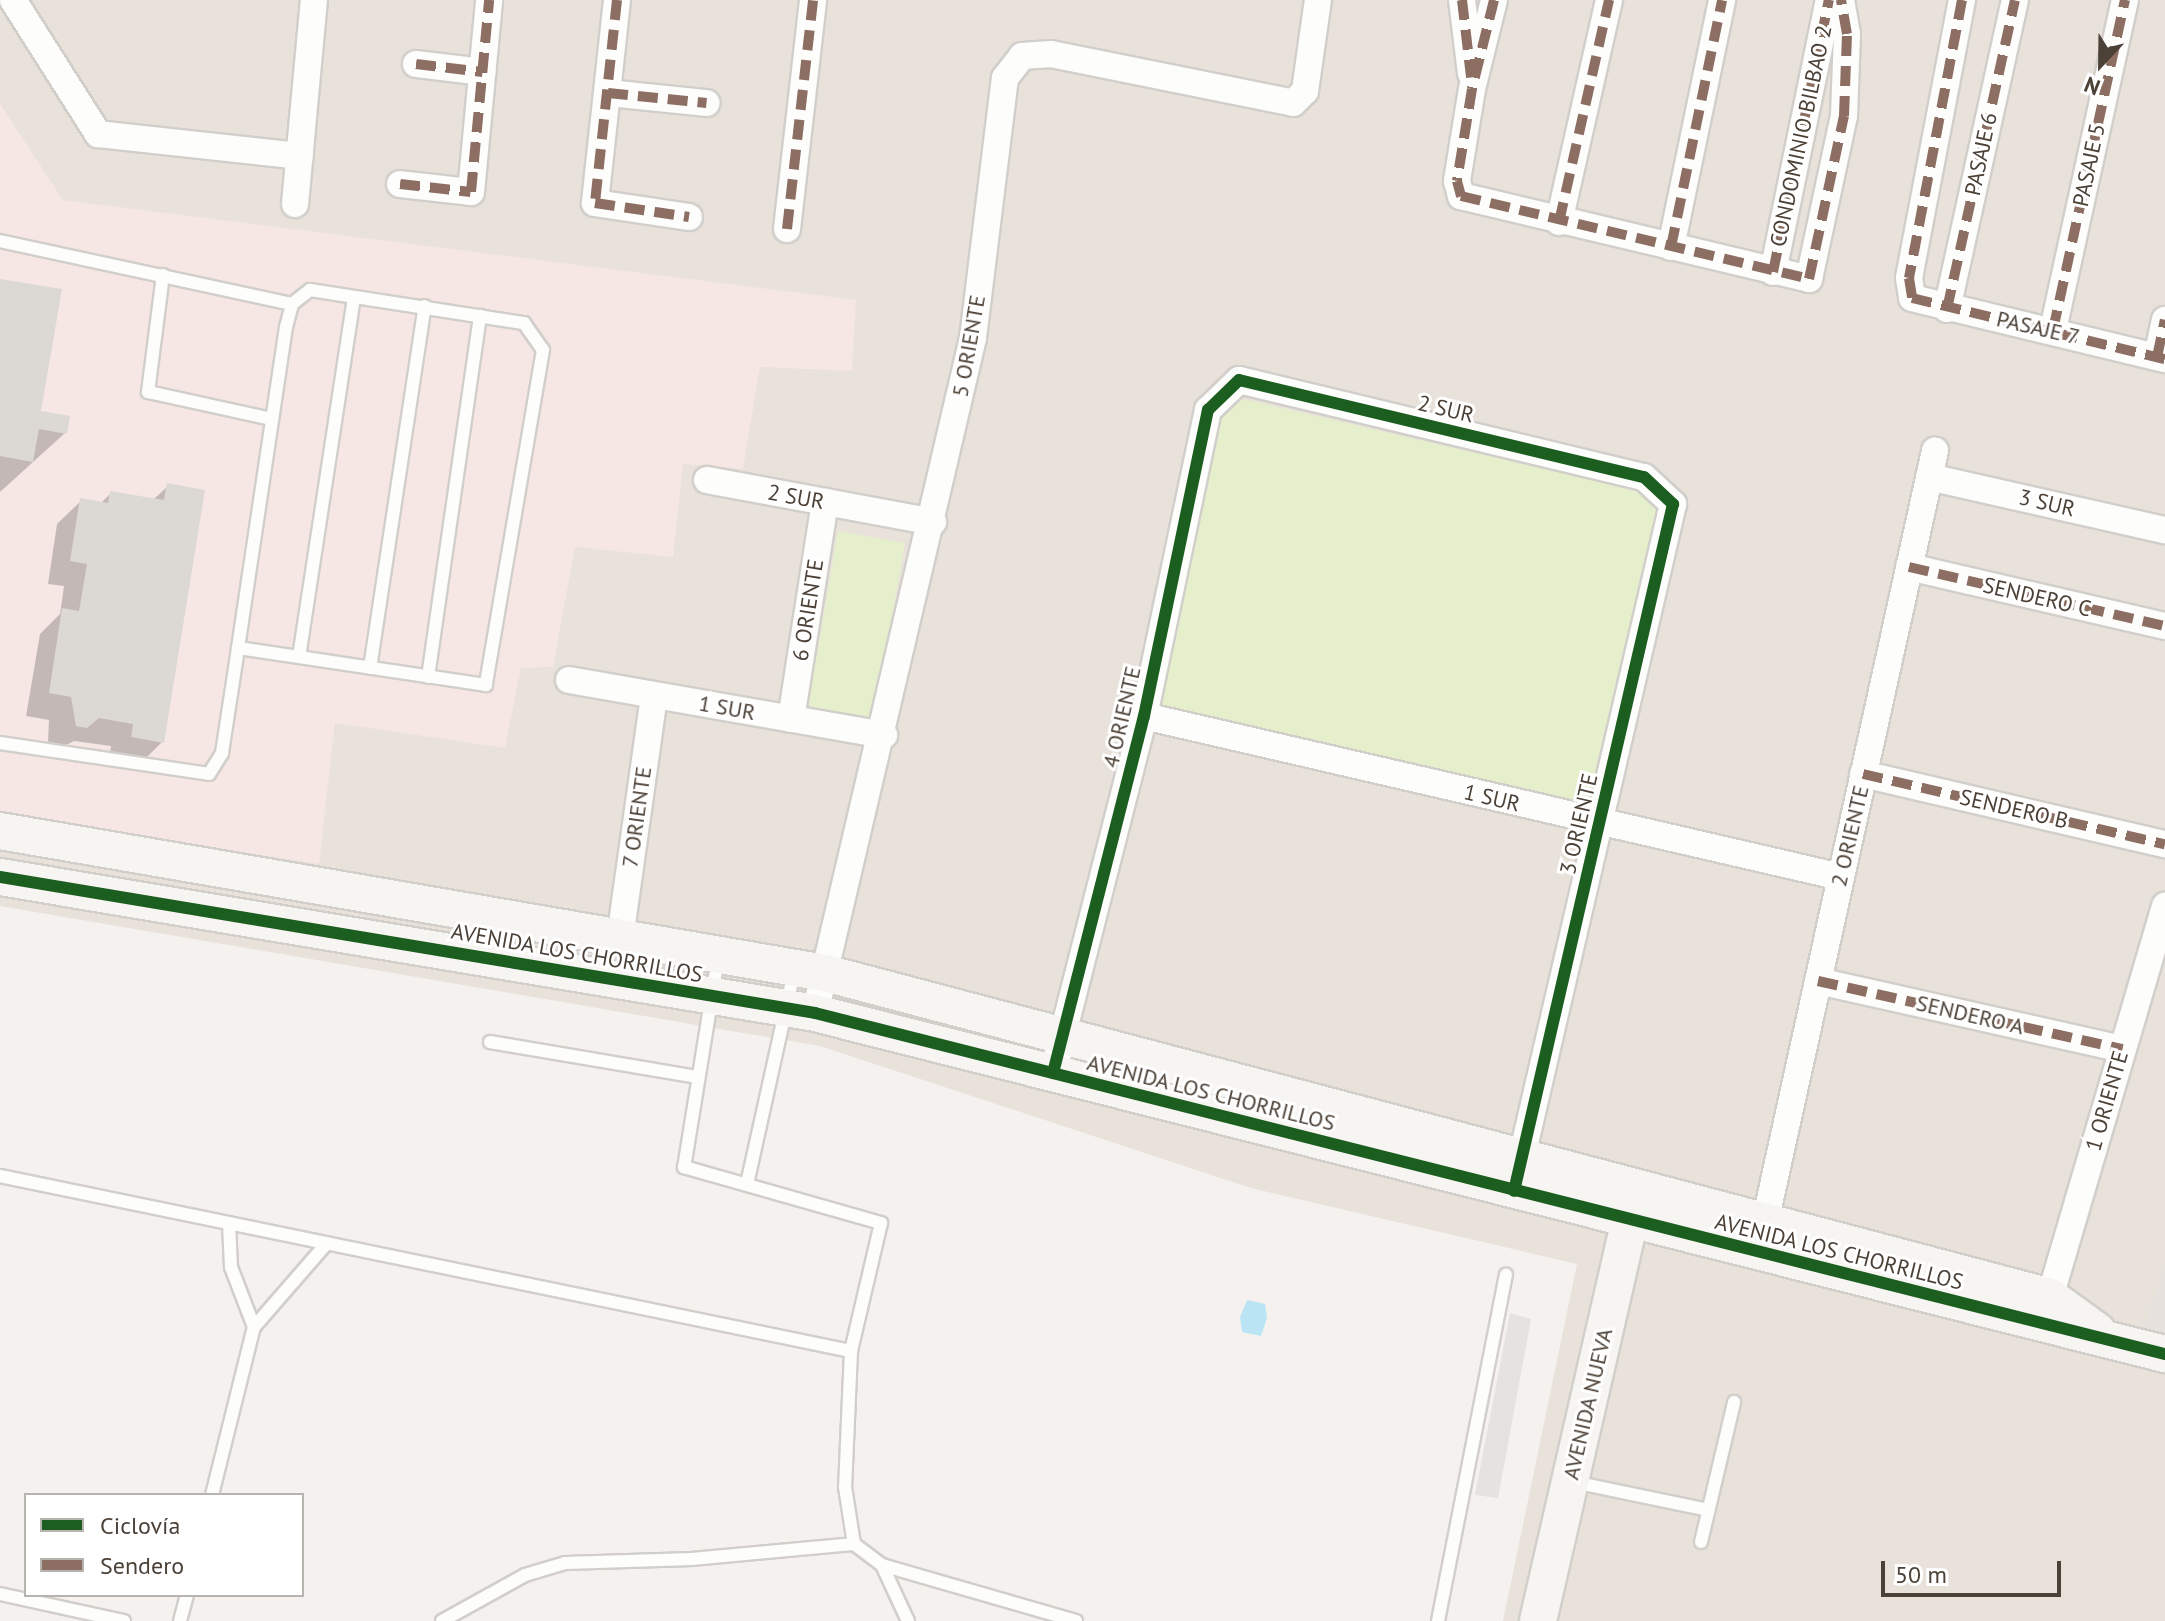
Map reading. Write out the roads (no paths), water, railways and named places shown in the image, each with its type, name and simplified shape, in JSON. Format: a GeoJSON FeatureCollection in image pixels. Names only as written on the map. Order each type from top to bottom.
{"type":"FeatureCollection","features":[{"type":"Feature","properties":{"kind":"street"},"geometry":{"type":"LineString","coordinates":[[13,0],[98,134],[300,156]]}},
{"type":"Feature","properties":{"kind":"street"},"geometry":{"type":"LineString","coordinates":[[295,204],[314,0]]}},
{"type":"Feature","properties":{"kind":"street"},"geometry":{"type":"LineString","coordinates":[[400,184],[471,192],[489,0]]}},
{"type":"Feature","properties":{"kind":"street"},"geometry":{"type":"LineString","coordinates":[[617,0],[595,203],[689,217]]}},
{"type":"Feature","properties":{"kind":"street"},"geometry":{"type":"LineString","coordinates":[[787,229],[813,0]]}},
{"type":"Feature","properties":{"kind":"street","name":"5 ORIENTE"},"geometry":{"type":"LineString","coordinates":[[800,1011],[884,735],[933,522],[973,338],[1005,78],[1012,64],[1022,56],[1051,54],[1293,103],[1305,91],[1318,0]]}},
{"type":"Feature","properties":{"kind":"street","name":"CONDOMINIO BILBAO 2"},"geometry":{"type":"LineString","coordinates":[[1462,0],[1472,89]]}},
{"type":"Feature","properties":{"kind":"street","name":"CONDOMINIO BILBAO 2"},"geometry":{"type":"LineString","coordinates":[[1494,0],[1472,89],[1457,181],[1461,196],[1474,203],[1809,279],[1844,116],[1847,34],[1841,0]]}},
{"type":"Feature","properties":{"kind":"street"},"geometry":{"type":"LineString","coordinates":[[1559,222],[1609,0]]}},
{"type":"Feature","properties":{"kind":"street"},"geometry":{"type":"LineString","coordinates":[[1671,247],[1722,0]]}},
{"type":"Feature","properties":{"kind":"street","name":"CONDOMINIO BILBAO 2"},"geometry":{"type":"LineString","coordinates":[[1773,272],[1829,0]]}},
{"type":"Feature","properties":{"kind":"street","name":"PASAJE 7"},"geometry":{"type":"LineString","coordinates":[[1962,0],[1909,278],[1912,298],[1947,309],[2053,330],[2161,358]]}},
{"type":"Feature","properties":{"kind":"street","name":"PASAJE 6"},"geometry":{"type":"LineString","coordinates":[[1947,309],[2015,0]]}},
{"type":"Feature","properties":{"kind":"street","name":"PASAJE 5"},"geometry":{"type":"LineString","coordinates":[[2053,330],[2125,0]]}},
{"type":"Feature","properties":{"kind":"street"},"geometry":{"type":"LineString","coordinates":[[416,64],[483,72]]}},
{"type":"Feature","properties":{"kind":"street"},"geometry":{"type":"LineString","coordinates":[[608,93],[706,103]]}},
{"type":"Feature","properties":{"kind":"street"},"geometry":{"type":"LineString","coordinates":[[2161,358],[2165,320]]}},
{"type":"Feature","properties":{"kind":"street","name":"2 SUR"},"geometry":{"type":"LineString","coordinates":[[1239,380],[1644,477]]}},
{"type":"Feature","properties":{"kind":"street","name":"4 ORIENTE"},"geometry":{"type":"LineString","coordinates":[[1053,1073],[1144,716],[1208,410],[1239,380]]}},
{"type":"Feature","properties":{"kind":"street","name":"2 ORIENTE"},"geometry":{"type":"LineString","coordinates":[[1765,1222],[1935,451]]}},
{"type":"Feature","properties":{"kind":"street","name":"3 ORIENTE"},"geometry":{"type":"LineString","coordinates":[[1518,1174],[1673,504],[1644,477]]}},
{"type":"Feature","properties":{"kind":"street","name":"3 SUR"},"geometry":{"type":"LineString","coordinates":[[1929,477],[2165,530]]}},
{"type":"Feature","properties":{"kind":"street","name":"2 SUR"},"geometry":{"type":"LineString","coordinates":[[707,480],[933,522]]}},
{"type":"Feature","properties":{"kind":"street","name":"6 ORIENTE"},"geometry":{"type":"LineString","coordinates":[[791,719],[825,502]]}},
{"type":"Feature","properties":{"kind":"street","name":"SENDERO C"},"geometry":{"type":"LineString","coordinates":[[1909,567],[2165,626]]}},
{"type":"Feature","properties":{"kind":"street","name":"1 SUR"},"geometry":{"type":"LineString","coordinates":[[569,680],[884,735]]}},
{"type":"Feature","properties":{"kind":"street","name":"7 ORIENTE"},"geometry":{"type":"LineString","coordinates":[[620,938],[654,696]]}},
{"type":"Feature","properties":{"kind":"street","name":"1 SUR"},"geometry":{"type":"LineString","coordinates":[[1144,716],[1841,877]]}},
{"type":"Feature","properties":{"kind":"street","name":"SENDERO B"},"geometry":{"type":"LineString","coordinates":[[1863,774],[2165,844]]}},
{"type":"Feature","properties":{"kind":"street","name":"AVENIDA LOS CHORRILLOS"},"geometry":{"type":"LineString","coordinates":[[0,831],[810,970],[1323,1105],[1518,1174]]}},
{"type":"Feature","properties":{"kind":"street","name":"AVENIDA LOS CHORRILLOS"},"geometry":{"type":"LineString","coordinates":[[0,877],[800,1011],[1313,1139],[1518,1174],[1634,1204],[2109,1341],[2165,1354]]}},
{"type":"Feature","properties":{"kind":"street","name":"1 ORIENTE"},"geometry":{"type":"LineString","coordinates":[[2050,1297],[2165,906]]}},
{"type":"Feature","properties":{"kind":"street","name":"SENDERO A"},"geometry":{"type":"LineString","coordinates":[[1818,981],[2123,1049]]}},
{"type":"Feature","properties":{"kind":"street"},"geometry":{"type":"LineString","coordinates":[[1313,1139],[1323,1105]]}},
{"type":"Feature","properties":{"kind":"street","name":"AVENIDA LOS CHORRILLOS"},"geometry":{"type":"LineString","coordinates":[[1634,1204],[1765,1222],[2050,1297]]}},
{"type":"Feature","properties":{"kind":"street","name":"AVENIDA NUEVA"},"geometry":{"type":"LineString","coordinates":[[1538,1621],[1634,1204]]}},
{"type":"Feature","properties":{"kind":"street"},"geometry":{"type":"LineString","coordinates":[[2050,1297],[2109,1341]]}},
{"type":"Feature","properties":{"kind":"lane"},"geometry":{"type":"LineString","coordinates":[[0,241],[292,304]]}},
{"type":"Feature","properties":{"kind":"lane"},"geometry":{"type":"LineString","coordinates":[[163,275],[148,392],[272,419]]}},
{"type":"Feature","properties":{"kind":"lane"},"geometry":{"type":"LineString","coordinates":[[0,743],[209,774],[222,753],[272,419],[292,304],[310,290],[524,323],[543,350],[486,685],[238,648]]}},
{"type":"Feature","properties":{"kind":"lane"},"geometry":{"type":"LineString","coordinates":[[299,657],[354,297]]}},
{"type":"Feature","properties":{"kind":"lane"},"geometry":{"type":"LineString","coordinates":[[370,668],[425,306]]}},
{"type":"Feature","properties":{"kind":"lane"},"geometry":{"type":"LineString","coordinates":[[428,677],[480,316]]}},
{"type":"Feature","properties":{"kind":"lane"},"geometry":{"type":"LineString","coordinates":[[718,955],[684,1167],[881,1223],[851,1351],[845,1487],[854,1544]]}},
{"type":"Feature","properties":{"kind":"lane"},"geometry":{"type":"LineString","coordinates":[[747,1184],[800,1011]]}},
{"type":"Feature","properties":{"kind":"lane"},"geometry":{"type":"LineString","coordinates":[[490,1042],[698,1077]]}},
{"type":"Feature","properties":{"kind":"lane"},"geometry":{"type":"LineString","coordinates":[[0,1176],[851,1351]]}},
{"type":"Feature","properties":{"kind":"lane"},"geometry":{"type":"LineString","coordinates":[[229,1223],[231,1267],[254,1327]]}},
{"type":"Feature","properties":{"kind":"lane"},"geometry":{"type":"LineString","coordinates":[[212,1493],[254,1327],[327,1243]]}},
{"type":"Feature","properties":{"kind":"lane"},"geometry":{"type":"LineString","coordinates":[[1438,1621],[1506,1275]]}},
{"type":"Feature","properties":{"kind":"lane"},"geometry":{"type":"LineString","coordinates":[[1701,1542],[1734,1402]]}},
{"type":"Feature","properties":{"kind":"lane"},"geometry":{"type":"LineString","coordinates":[[1570,1482],[1708,1510]]}},
{"type":"Feature","properties":{"kind":"lane"},"geometry":{"type":"LineString","coordinates":[[442,1621],[525,1575],[565,1563],[854,1544],[882,1565],[1076,1621]]}},
{"type":"Feature","properties":{"kind":"lane"},"geometry":{"type":"LineString","coordinates":[[882,1565],[908,1621]]}},
{"type":"Feature","properties":{"kind":"lane"},"geometry":{"type":"LineString","coordinates":[[0,1594],[124,1621]]}},
{"type":"Feature","properties":{"kind":"lane"},"geometry":{"type":"LineString","coordinates":[[180,1621],[186,1597]]}},
{"type":"Feature","properties":{"kind":"water"},"geometry":{"type":"Polygon","coordinates":[[[1247,1300],[1265,1304],[1267,1318],[1261,1336],[1242,1332],[1240,1317],[1247,1300]]]}}]}
